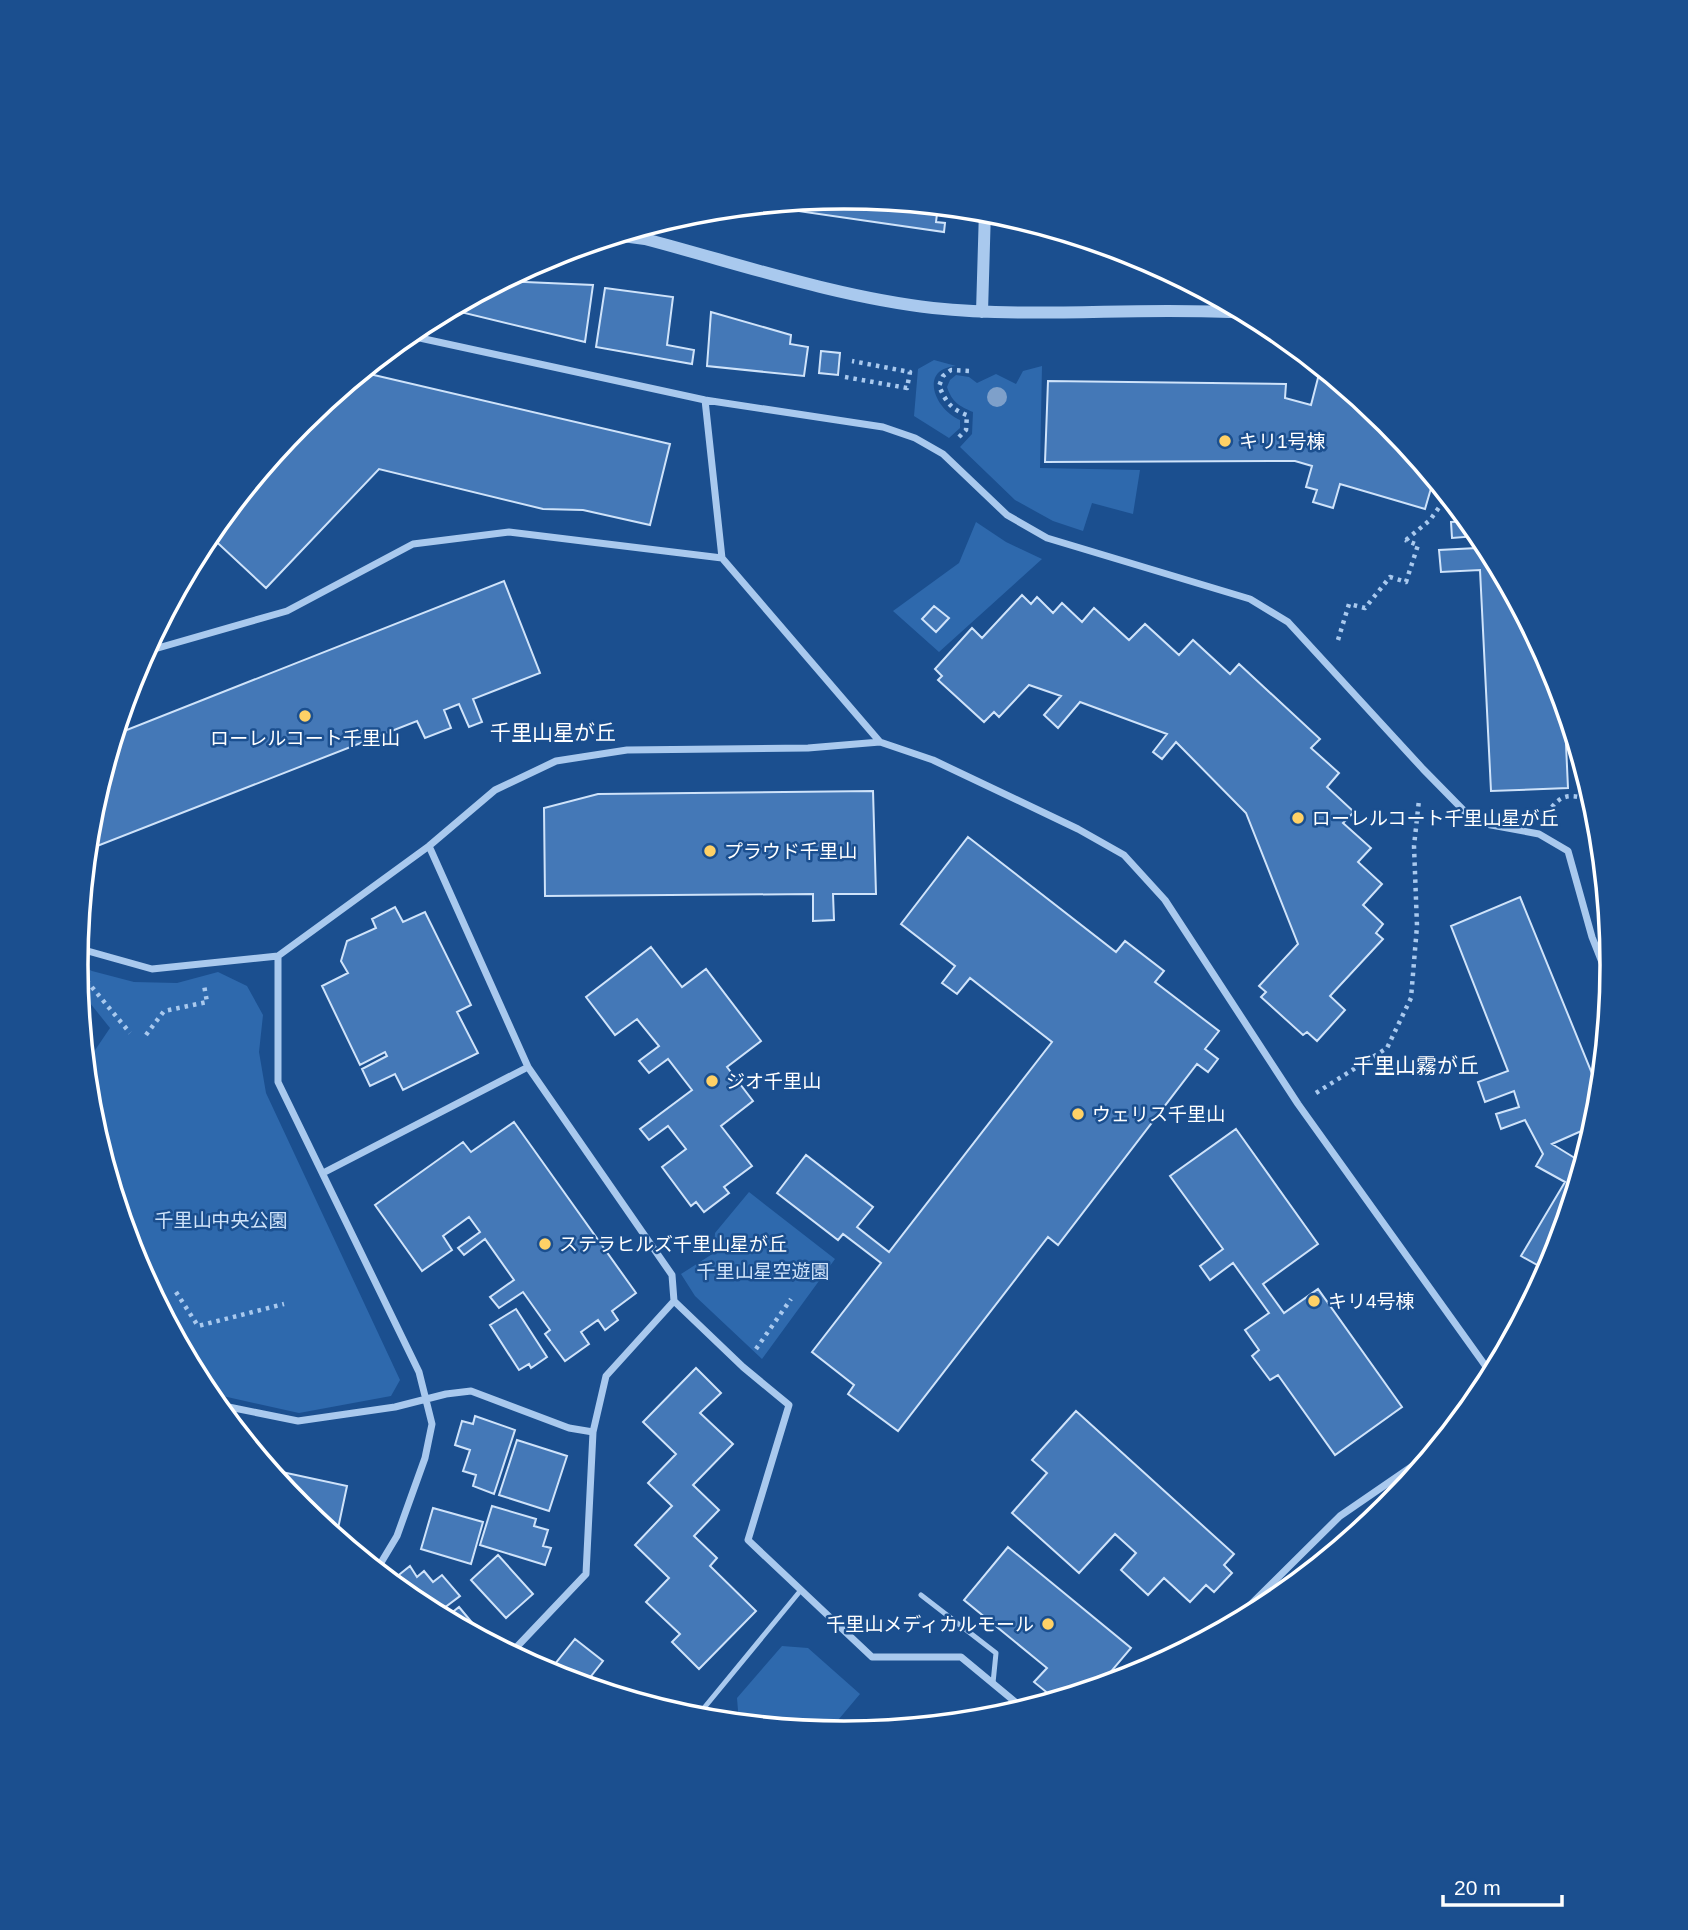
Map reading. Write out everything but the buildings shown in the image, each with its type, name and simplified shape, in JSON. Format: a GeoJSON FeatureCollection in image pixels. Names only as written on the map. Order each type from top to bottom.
{"type":"FeatureCollection","features":[{"type":"Feature","properties":{"kind":"street"},"geometry":{"type":"LineString","coordinates":[[982,312],[985,222]]}},
{"type":"Feature","properties":{"kind":"street"},"geometry":{"type":"LineString","coordinates":[[636,238],[861,297],[932,308],[982,312],[1213,305]]}},
{"type":"Feature","properties":{"kind":"street"},"geometry":{"type":"LineString","coordinates":[[421,338],[705,400],[883,427],[915,438],[943,454],[1007,515],[1047,538],[1250,598],[1289,622],[1475,822],[1539,834],[1568,851],[1600,957]]}},
{"type":"Feature","properties":{"kind":"street"},"geometry":{"type":"LineString","coordinates":[[705,400],[722,558],[880,742]]}},
{"type":"Feature","properties":{"kind":"street"},"geometry":{"type":"LineString","coordinates":[[158,648],[287,611],[413,544],[509,532],[722,558]]}},
{"type":"Feature","properties":{"kind":"street"},"geometry":{"type":"LineString","coordinates":[[88,951],[152,969],[278,956],[429,846],[495,790],[556,761],[627,750],[808,748],[880,742],[933,760],[1078,829],[1124,855],[1166,900],[1298,1104],[1485,1365]]}},
{"type":"Feature","properties":{"kind":"street"},"geometry":{"type":"LineString","coordinates":[[429,846],[528,1067],[672,1275],[674,1301],[743,1367],[789,1405],[748,1539],[872,1657],[961,1657],[1015,1702]]}},
{"type":"Feature","properties":{"kind":"street"},"geometry":{"type":"LineString","coordinates":[[278,956],[278,1083],[419,1372],[432,1424],[425,1458],[397,1536],[380,1563]]}},
{"type":"Feature","properties":{"kind":"street"},"geometry":{"type":"LineString","coordinates":[[323,1173],[528,1067]]}},
{"type":"Feature","properties":{"kind":"street"},"geometry":{"type":"LineString","coordinates":[[517,1647],[586,1574],[593,1432],[606,1376],[674,1301]]}},
{"type":"Feature","properties":{"kind":"street"},"geometry":{"type":"LineString","coordinates":[[231,1408],[298,1422],[395,1407],[427,1398],[471,1391],[569,1428],[593,1432]]}},
{"type":"Feature","properties":{"kind":"street"},"geometry":{"type":"LineString","coordinates":[[1259,1597],[1340,1516],[1408,1469]]}},
{"type":"Feature","properties":{"kind":"lane"},"geometry":{"type":"LineString","coordinates":[[704,1708],[801,1590]]}},
{"type":"Feature","properties":{"kind":"lane"},"geometry":{"type":"LineString","coordinates":[[921,1595],[996,1653],[993,1683]]}},
{"type":"Feature","properties":{"kind":"path"},"geometry":{"type":"LineString","coordinates":[[845,377],[907,388],[910,372],[852,361]]}},
{"type":"Feature","properties":{"kind":"path"},"geometry":{"type":"LineString","coordinates":[[954,443],[967,430],[967,415],[954,410],[946,403],[939,386],[943,376],[951,370],[970,371]]}},
{"type":"Feature","properties":{"kind":"path"},"geometry":{"type":"LineString","coordinates":[[1329,666],[1349,604],[1365,608],[1390,577],[1406,582],[1418,545],[1405,540],[1430,520],[1443,502]]}},
{"type":"Feature","properties":{"kind":"path"},"geometry":{"type":"LineString","coordinates":[[1298,1104],[1387,1048],[1410,998],[1417,926],[1414,846],[1423,769]]}},
{"type":"Feature","properties":{"kind":"path"},"geometry":{"type":"LineString","coordinates":[[1556,800],[1572,795],[1582,798]]}},
{"type":"Feature","properties":{"kind":"path"},"geometry":{"type":"LineString","coordinates":[[146,1035],[164,1011],[207,1002],[199,964]]}},
{"type":"Feature","properties":{"kind":"path"},"geometry":{"type":"LineString","coordinates":[[88,981],[130,1033]]}},
{"type":"Feature","properties":{"kind":"path"},"geometry":{"type":"LineString","coordinates":[[176,1292],[198,1326],[284,1304]]}},
{"type":"Feature","properties":{"kind":"path"},"geometry":{"type":"LineString","coordinates":[[743,1367],[792,1299]]}},
{"type":"Feature","properties":{"kind":"green space"},"geometry":{"type":"Polygon","coordinates":[[[934,360],[956,366],[937,374],[934,382],[934,390],[943,408],[960,420],[960,428],[949,438],[914,416],[918,369],[934,360]]]}},
{"type":"Feature","properties":{"kind":"green space"},"geometry":{"type":"Polygon","coordinates":[[[1042,366],[1040,468],[1140,470],[1133,514],[1092,503],[1083,531],[1053,521],[1015,500],[960,447],[972,434],[973,412],[954,400],[947,387],[950,380],[956,375],[969,377],[977,383],[996,374],[1016,384],[1023,371],[1042,366]]]}},
{"type":"Feature","properties":{"kind":"green space"},"geometry":{"type":"Polygon","coordinates":[[[976,522],[1006,542],[1042,559],[939,652],[893,611],[959,563],[976,522]]]}},
{"type":"Feature","properties":{"kind":"green space","name":"千里山中央公園"},"geometry":{"type":"Polygon","coordinates":[[[88,969],[134,982],[177,983],[218,972],[247,986],[263,1015],[259,1052],[266,1093],[400,1380],[391,1396],[299,1413],[223,1396],[166,1300],[145,1255],[113,1161],[93,1053],[110,1028],[89,1001],[88,969]]]}},
{"type":"Feature","properties":{"kind":"green space","name":"千里山星空遊園"},"geometry":{"type":"Polygon","coordinates":[[[749,1192],[835,1259],[762,1359],[695,1296],[681,1274],[714,1253],[715,1233],[749,1192]]]}},
{"type":"Feature","properties":{"kind":"green space"},"geometry":{"type":"Polygon","coordinates":[[[782,1646],[808,1648],[860,1694],[837,1722],[738,1714],[737,1698],[782,1646]]]}},
{"type":"Feature","properties":{"kind":"place","name":"キリ1号棟"},"geometry":{"type":"Point","coordinates":[1225,441]}},
{"type":"Feature","properties":{"kind":"place","name":"ローレルコート千里山"},"geometry":{"type":"Point","coordinates":[305,716]}},
{"type":"Feature","properties":{"kind":"place","name":"ローレルコート千里山星が丘"},"geometry":{"type":"Point","coordinates":[1298,818]}},
{"type":"Feature","properties":{"kind":"place","name":"プラウド千里山"},"geometry":{"type":"Point","coordinates":[710,851]}},
{"type":"Feature","properties":{"kind":"place","name":"ジオ千里山"},"geometry":{"type":"Point","coordinates":[712,1081]}},
{"type":"Feature","properties":{"kind":"place","name":"ウェリス千里山"},"geometry":{"type":"Point","coordinates":[1078,1114]}},
{"type":"Feature","properties":{"kind":"place","name":"ステラヒルズ千里山星が丘"},"geometry":{"type":"Point","coordinates":[545,1244]}},
{"type":"Feature","properties":{"kind":"place","name":"キリ4号棟"},"geometry":{"type":"Point","coordinates":[1314,1301]}},
{"type":"Feature","properties":{"kind":"place","name":"千里山メディカルモール"},"geometry":{"type":"Point","coordinates":[1048,1624]}},
{"type":"Feature","properties":{"kind":"district","name":"千里山星が丘"},"geometry":{"type":"Point","coordinates":[553,733]}},
{"type":"Feature","properties":{"kind":"district","name":"千里山霧が丘"},"geometry":{"type":"Point","coordinates":[1416,1066]}}]}
